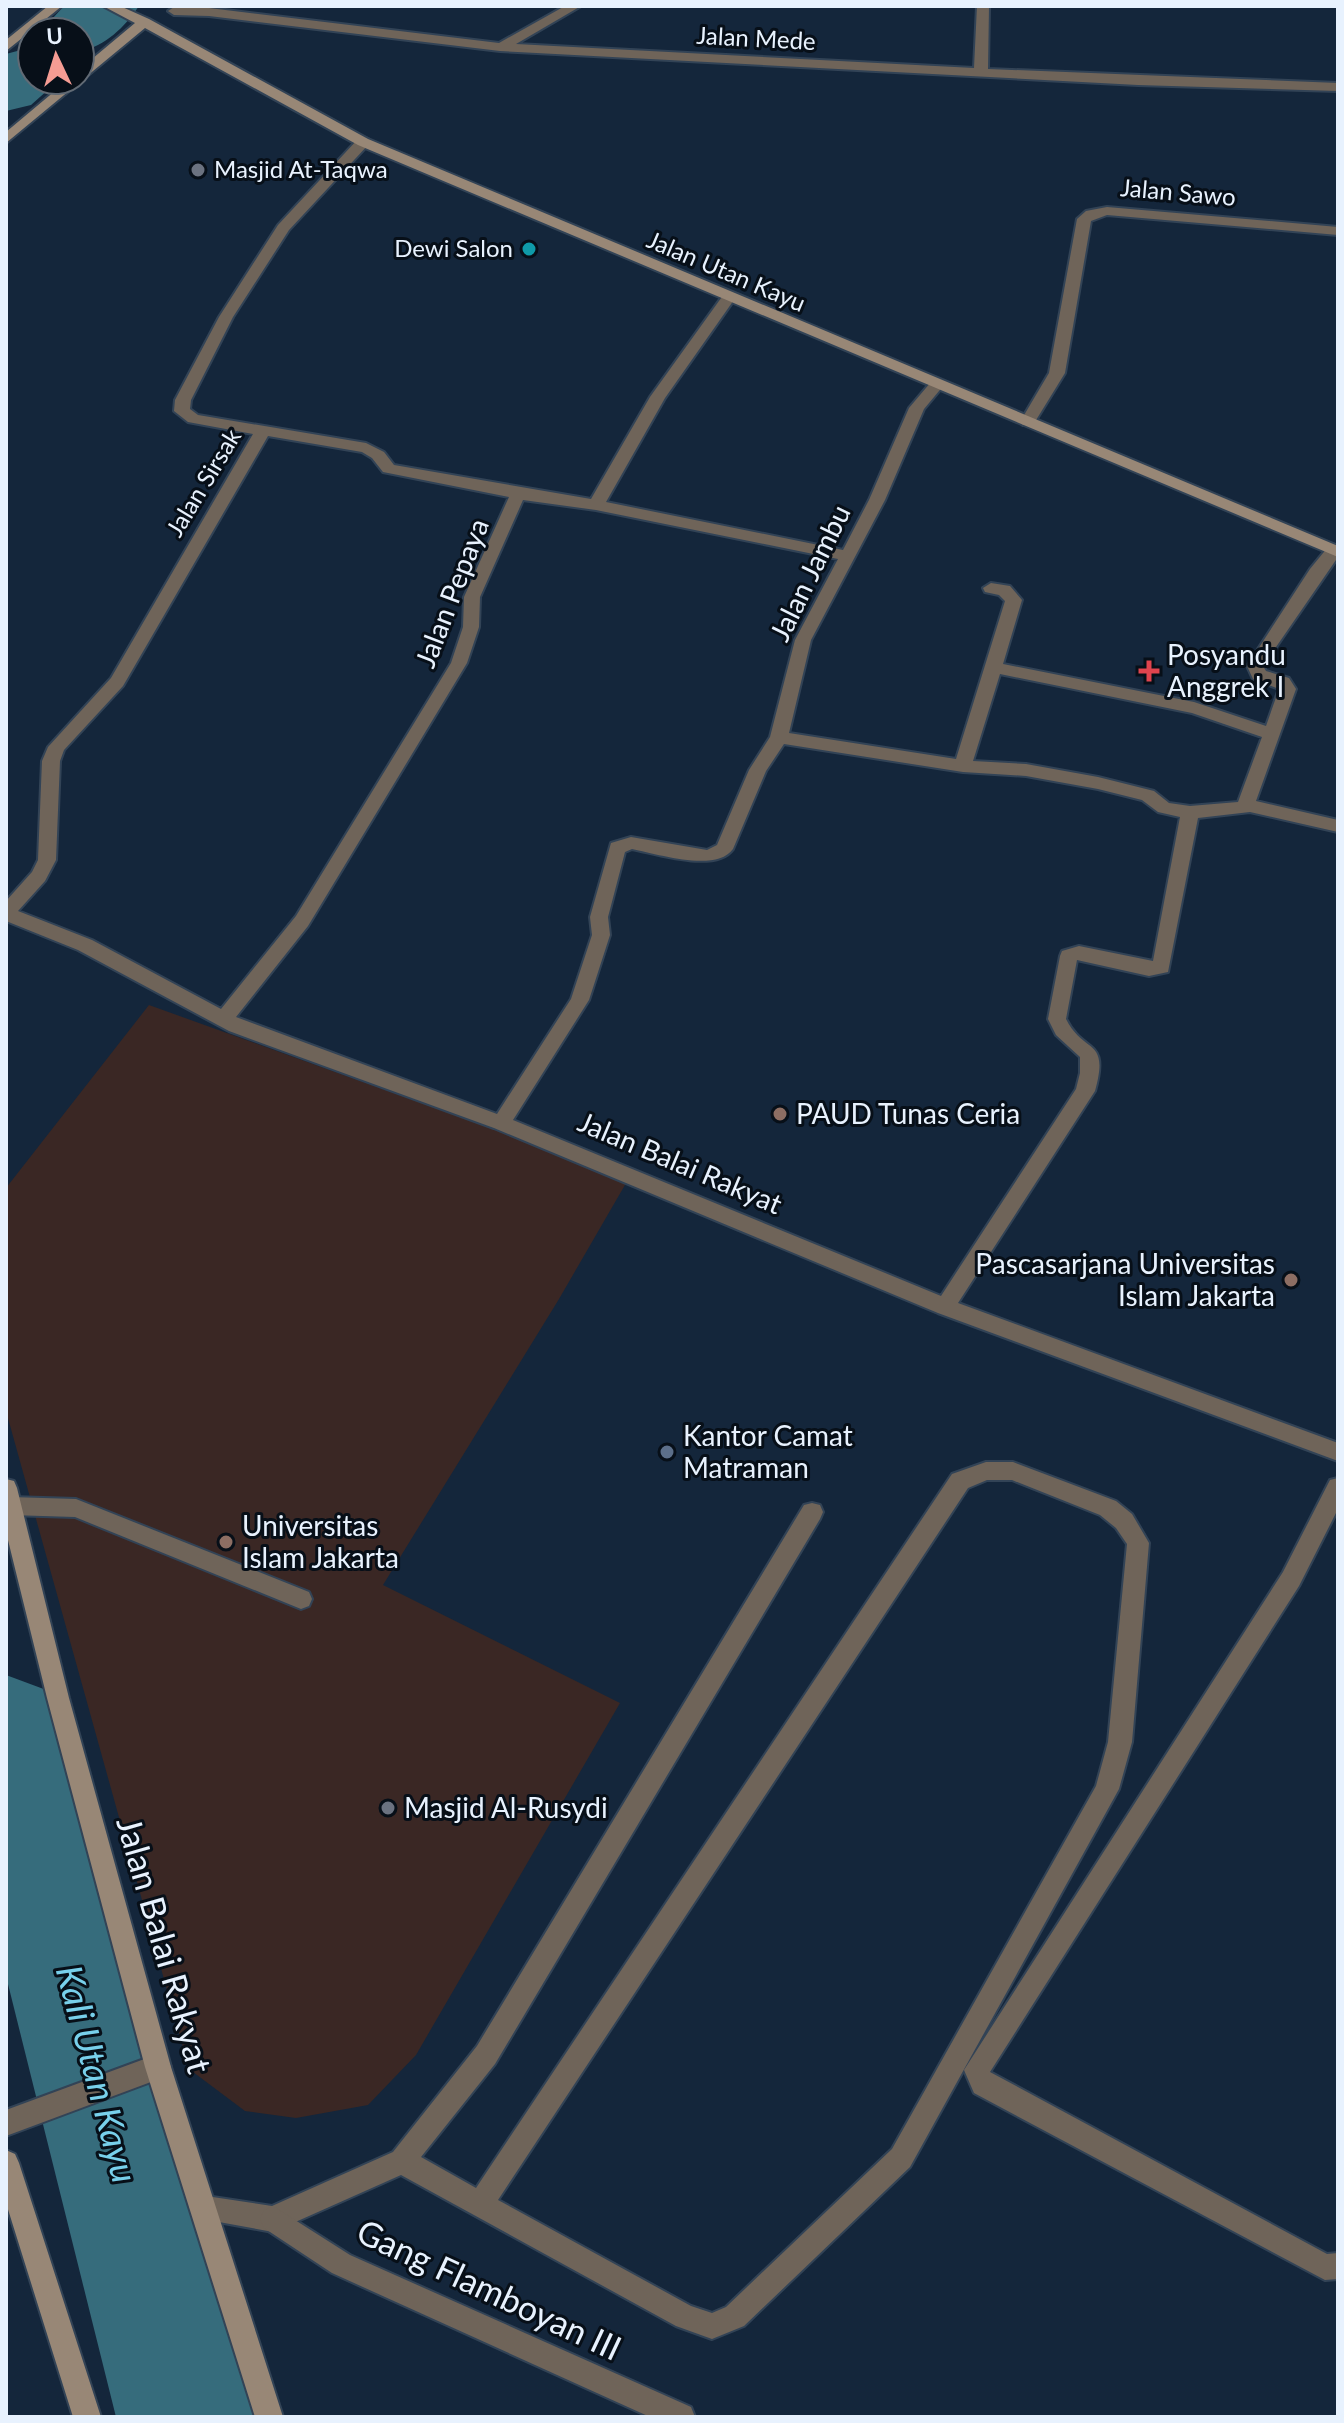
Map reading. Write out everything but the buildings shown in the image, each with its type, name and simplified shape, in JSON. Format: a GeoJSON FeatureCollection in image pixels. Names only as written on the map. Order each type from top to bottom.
{"type":"FeatureCollection","features":[{"type":"Feature","properties":{"kind":"street"},"geometry":{"type":"LineString","coordinates":[[6,47],[56,6]]}},
{"type":"Feature","properties":{"kind":"street"},"geometry":{"type":"LineString","coordinates":[[500,47],[575,6]]}},
{"type":"Feature","properties":{"kind":"street"},"geometry":{"type":"LineString","coordinates":[[981,73],[983,6]]}},
{"type":"Feature","properties":{"kind":"street","name":"Jalan Utan Kayu"},"geometry":{"type":"LineString","coordinates":[[114,8],[363,142],[1336,552]]}},
{"type":"Feature","properties":{"kind":"street"},"geometry":{"type":"LineString","coordinates":[[96,63],[144,22],[178,8]]}},
{"type":"Feature","properties":{"kind":"street","name":"Jalan Mede"},"geometry":{"type":"LineString","coordinates":[[178,8],[500,47],[981,73],[1337,87]]}},
{"type":"Feature","properties":{"kind":"street"},"geometry":{"type":"LineString","coordinates":[[1337,87],[1338,103]]}},
{"type":"Feature","properties":{"kind":"street"},"geometry":{"type":"LineString","coordinates":[[6,139],[57,96]]}},
{"type":"Feature","properties":{"kind":"street","name":"Jalan Sirsak"},"geometry":{"type":"LineString","coordinates":[[6,914],[39,876],[47,860],[51,761],[57,747],[117,682],[263,431],[193,419],[182,411],[183,400],[226,317],[283,228],[363,142]]}},
{"type":"Feature","properties":{"kind":"street","name":"Jalan Sawo"},"geometry":{"type":"LineString","coordinates":[[1028,422],[1057,373],[1084,219],[1091,214],[1107,211],[1338,231]]}},
{"type":"Feature","properties":{"kind":"street"},"geometry":{"type":"LineString","coordinates":[[596,505],[658,397],[729,297]]}},
{"type":"Feature","properties":{"kind":"street","name":"Jalan Jambu"},"geometry":{"type":"LineString","coordinates":[[501,1123],[580,1000],[601,935],[599,917],[617,848],[631,843],[707,856],[724,849],[758,770],[779,737],[803,640],[877,500],[917,408],[936,385]]}},
{"type":"Feature","properties":{"kind":"street"},"geometry":{"type":"LineString","coordinates":[[263,431],[366,448],[378,455],[389,469],[518,494]]}},
{"type":"Feature","properties":{"kind":"street","name":"Jalan Pepaya"},"geometry":{"type":"LineString","coordinates":[[224,1019],[302,921],[459,663],[471,627],[472,597],[518,494],[596,505],[771,538],[847,556]]}},
{"type":"Feature","properties":{"kind":"street"},"geometry":{"type":"LineString","coordinates":[[779,737],[963,766],[1026,770],[1098,783],[1148,795],[1164,808],[1190,812],[1242,809],[1288,689],[1283,682],[1259,675],[1255,666],[1316,573],[1336,552]]}},
{"type":"Feature","properties":{"kind":"street"},"geometry":{"type":"LineString","coordinates":[[963,766],[1014,600],[1004,590],[991,588]]}},
{"type":"Feature","properties":{"kind":"street"},"geometry":{"type":"LineString","coordinates":[[991,667],[1194,708],[1270,733]]}},
{"type":"Feature","properties":{"kind":"street"},"geometry":{"type":"LineString","coordinates":[[1246,805],[1338,826]]}},
{"type":"Feature","properties":{"kind":"street"},"geometry":{"type":"LineString","coordinates":[[945,1307],[1085,1091],[1092,1060],[1089,1053],[1064,1032],[1057,1019],[1069,956],[1079,953],[1149,969],[1161,967],[1190,812]]}},
{"type":"Feature","properties":{"kind":"street","name":"Jalan Balai Rakyat"},"geometry":{"type":"LineString","coordinates":[[6,914],[85,945],[224,1019],[410,1092],[501,1123],[945,1307],[1338,1452]]}},
{"type":"Feature","properties":{"kind":"street"},"geometry":{"type":"LineString","coordinates":[[402,2161],[480,2205],[685,2317],[712,2326],[735,2317],[901,2158],[1107,1789],[1120,1742],[1138,1543],[1124,1521],[1108,1508],[1013,1471],[986,1471],[960,1481],[480,2205]]}},
{"type":"Feature","properties":{"kind":"street"},"geometry":{"type":"LineString","coordinates":[[1338,1487],[1291,1579],[977,2070],[983,2084],[996,2092],[1325,2267],[1338,2266]]}},
{"type":"Feature","properties":{"kind":"street"},"geometry":{"type":"LineString","coordinates":[[8,1497],[76,1508],[301,1599]]}},
{"type":"Feature","properties":{"kind":"street","name":"Jalan Balai Rakyat"},"geometry":{"type":"LineString","coordinates":[[8,1497],[149,2071],[206,2209],[269,2417]]}},
{"type":"Feature","properties":{"kind":"street"},"geometry":{"type":"LineString","coordinates":[[206,2209],[273,2219],[402,2161],[486,2055],[812,1512]]}},
{"type":"Feature","properties":{"kind":"street"},"geometry":{"type":"LineString","coordinates":[[6,2123],[45,2106],[149,2071]]}},
{"type":"Feature","properties":{"kind":"street"},"geometry":{"type":"LineString","coordinates":[[6,2163],[87,2417]]}},
{"type":"Feature","properties":{"kind":"street","name":"Gang Flamboyan III"},"geometry":{"type":"LineString","coordinates":[[273,2219],[341,2264],[681,2417]]}},
{"type":"Feature","properties":{"kind":"shaded area","name":"Universitas Islam Jakarta"},"geometry":{"type":"Polygon","coordinates":[[[149,1005],[629,1178],[559,1299],[383,1585],[620,1703],[416,2055],[368,2105],[296,2118],[245,2111],[189,2069],[6,1411],[6,1188],[149,1005]]]}},
{"type":"Feature","properties":{"kind":"waterway","name":"Kali Utan Kayu"},"geometry":{"type":"LineString","coordinates":[[93,16],[105,6]]}},
{"type":"Feature","properties":{"kind":"waterway","name":"Kali Utan Kayu"},"geometry":{"type":"LineString","coordinates":[[6,90],[16,82]]}},
{"type":"Feature","properties":{"kind":"waterway","name":"Kali Utan Kayu"},"geometry":{"type":"LineString","coordinates":[[6,1731],[188,2417]]}},
{"type":"Feature","properties":{"kind":"place","name":"Masjid At-Taqwa"},"geometry":{"type":"Point","coordinates":[198,170]}},
{"type":"Feature","properties":{"kind":"place","name":"Dewi Salon"},"geometry":{"type":"Point","coordinates":[529,249]}},
{"type":"Feature","properties":{"kind":"place","name":"Posyandu Anggrek I"},"geometry":{"type":"Point","coordinates":[1149,671]}},
{"type":"Feature","properties":{"kind":"place","name":"PAUD Tunas Ceria"},"geometry":{"type":"Point","coordinates":[780,1114]}},
{"type":"Feature","properties":{"kind":"place","name":"Pascasarjana Universitas Islam Jakarta"},"geometry":{"type":"Point","coordinates":[1291,1280]}},
{"type":"Feature","properties":{"kind":"place","name":"Kantor Camat Matraman"},"geometry":{"type":"Point","coordinates":[667,1452]}},
{"type":"Feature","properties":{"kind":"place","name":"Universitas Islam Jakarta"},"geometry":{"type":"Point","coordinates":[226,1542]}},
{"type":"Feature","properties":{"kind":"place","name":"Masjid Al-Rusydi"},"geometry":{"type":"Point","coordinates":[388,1808]}}]}
